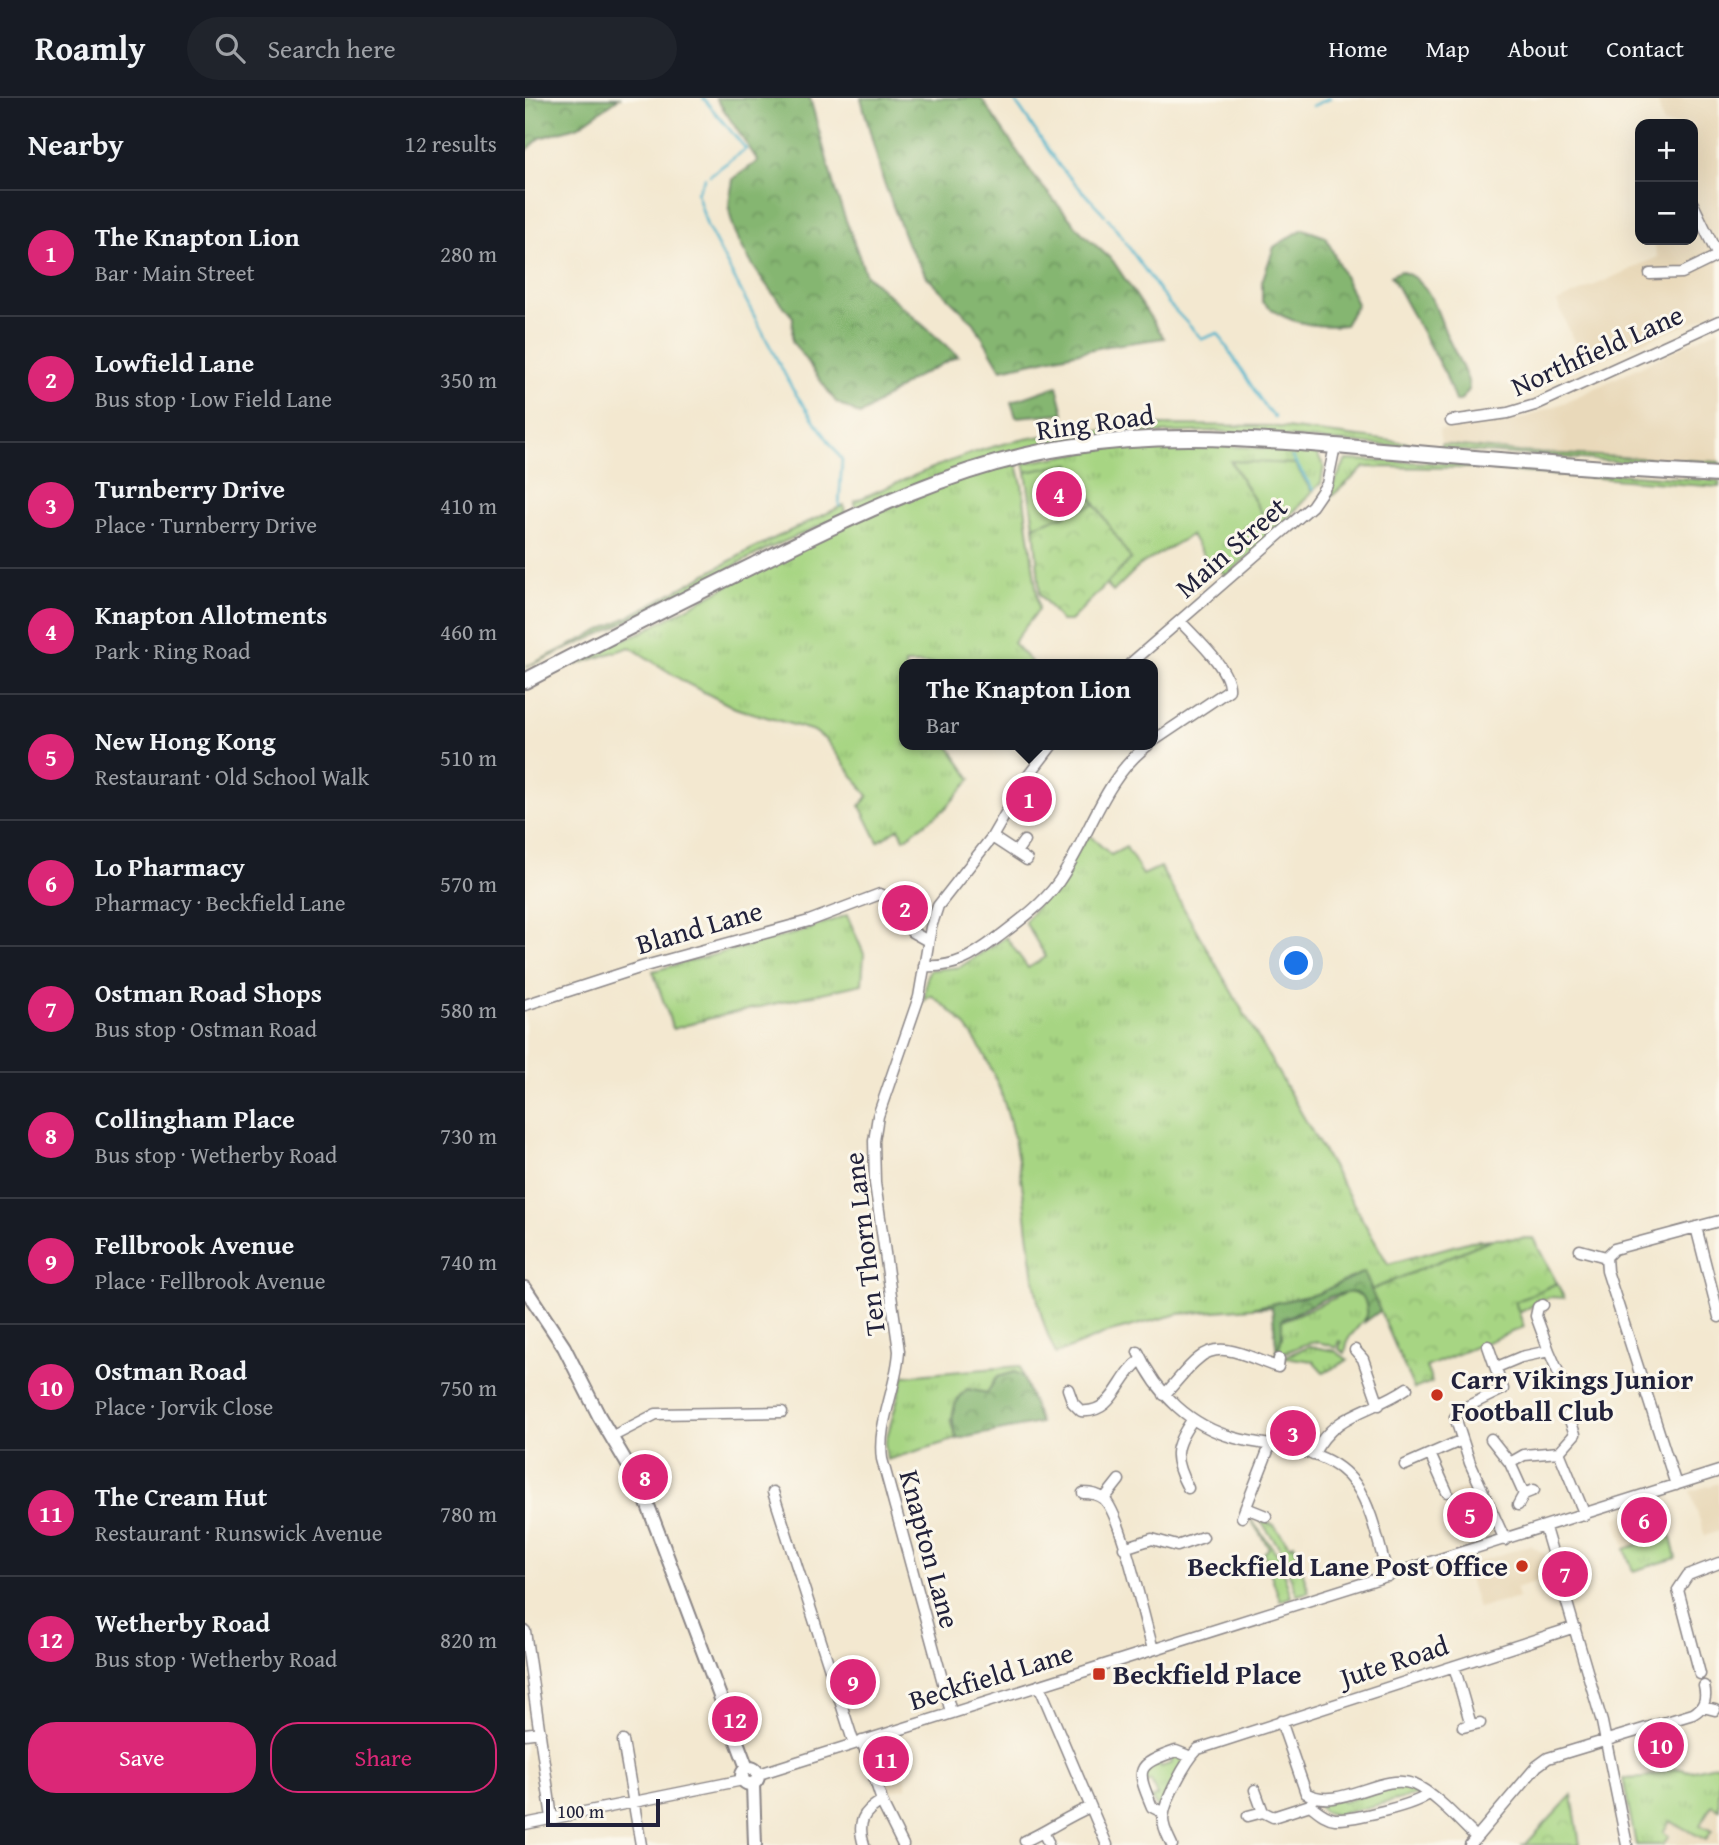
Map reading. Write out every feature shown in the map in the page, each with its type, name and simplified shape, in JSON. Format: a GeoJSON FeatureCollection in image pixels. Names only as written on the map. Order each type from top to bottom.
{"type":"FeatureCollection","features":[{"type":"Feature","properties":{"kind":"highway","name":"Ring Road"},"geometry":{"type":"LineString","coordinates":[[525,681],[631,625],[854,517],[937,481],[989,465],[1068,447],[1150,437],[1230,437],[1719,475]]}},
{"type":"Feature","properties":{"kind":"main road"},"geometry":{"type":"LineString","coordinates":[[525,1288],[564,1347],[645,1496],[750,1777],[755,1845]]}},
{"type":"Feature","properties":{"kind":"street"},"geometry":{"type":"LineString","coordinates":[[1650,274],[1682,272],[1718,255],[1698,214]]}},
{"type":"Feature","properties":{"kind":"street","name":"Northfield Lane"},"geometry":{"type":"LineString","coordinates":[[1451,421],[1508,413],[1535,405],[1719,321]]}},
{"type":"Feature","properties":{"kind":"street","name":"Main Street"},"geometry":{"type":"LineString","coordinates":[[1136,659],[1318,500],[1329,476],[1335,446]]}},
{"type":"Feature","properties":{"kind":"street"},"geometry":{"type":"LineString","coordinates":[[1158,738],[1221,697],[1230,686],[1220,667],[1180,621]]}},
{"type":"Feature","properties":{"kind":"street"},"geometry":{"type":"LineString","coordinates":[[1048,750],[1025,780],[992,837],[943,897],[934,915],[924,966],[948,967],[963,961],[1011,928],[1050,893],[1067,869],[1117,777],[1143,750]]}},
{"type":"Feature","properties":{"kind":"street"},"geometry":{"type":"LineString","coordinates":[[992,837],[1027,860]]}},
{"type":"Feature","properties":{"kind":"street"},"geometry":{"type":"LineString","coordinates":[[1016,852],[1024,841]]}},
{"type":"Feature","properties":{"kind":"street","name":"Bland Lane"},"geometry":{"type":"LineString","coordinates":[[525,1005],[645,966],[809,921],[867,898],[885,895],[897,903],[912,932],[928,941]]}},
{"type":"Feature","properties":{"kind":"street","name":"Ten Thorn Lane"},"geometry":{"type":"LineString","coordinates":[[891,1398],[897,1375],[899,1340],[877,1209],[874,1141],[882,1103],[916,1007],[924,966]]}},
{"type":"Feature","properties":{"kind":"street"},"geometry":{"type":"LineString","coordinates":[[1676,1485],[1607,1271],[1606,1257],[1613,1249],[1719,1221]]}},
{"type":"Feature","properties":{"kind":"street"},"geometry":{"type":"LineString","coordinates":[[1696,1227],[1719,1317]]}},
{"type":"Feature","properties":{"kind":"street"},"geometry":{"type":"LineString","coordinates":[[1580,1250],[1606,1257]]}},
{"type":"Feature","properties":{"kind":"street"},"geometry":{"type":"LineString","coordinates":[[1543,1305],[1538,1307],[1536,1316],[1563,1383]]}},
{"type":"Feature","properties":{"kind":"street"},"geometry":{"type":"LineString","coordinates":[[1488,1346],[1503,1389],[1457,1412],[1456,1424],[1505,1540]]}},
{"type":"Feature","properties":{"kind":"street"},"geometry":{"type":"LineString","coordinates":[[1164,1395],[1200,1356],[1216,1349],[1229,1350],[1278,1366]]}},
{"type":"Feature","properties":{"kind":"street"},"geometry":{"type":"LineString","coordinates":[[1355,1350],[1363,1359],[1379,1405]]}},
{"type":"Feature","properties":{"kind":"street"},"geometry":{"type":"LineString","coordinates":[[1497,1367],[1521,1357],[1549,1351]]}},
{"type":"Feature","properties":{"kind":"street"},"geometry":{"type":"LineString","coordinates":[[1068,1389],[1079,1414],[1097,1409],[1111,1399],[1140,1356],[1164,1395],[1193,1419],[1237,1439],[1271,1443],[1313,1455],[1335,1465],[1355,1484],[1365,1503],[1388,1576]]}},
{"type":"Feature","properties":{"kind":"street"},"geometry":{"type":"LineString","coordinates":[[1313,1455],[1325,1434],[1341,1420],[1379,1405],[1407,1388]]}},
{"type":"Feature","properties":{"kind":"street","name":"Knapton Lane"},"geometry":{"type":"LineString","coordinates":[[891,1398],[882,1434],[882,1459],[951,1713]]}},
{"type":"Feature","properties":{"kind":"street"},"geometry":{"type":"LineString","coordinates":[[611,1437],[656,1414],[782,1412]]}},
{"type":"Feature","properties":{"kind":"street"},"geometry":{"type":"LineString","coordinates":[[1510,1463],[1534,1453],[1559,1452],[1580,1434],[1568,1415]]}},
{"type":"Feature","properties":{"kind":"street"},"geometry":{"type":"LineString","coordinates":[[1186,1480],[1176,1454],[1179,1442],[1193,1419]]}},
{"type":"Feature","properties":{"kind":"street"},"geometry":{"type":"LineString","coordinates":[[1491,1438],[1529,1492],[1518,1505]]}},
{"type":"Feature","properties":{"kind":"street"},"geometry":{"type":"LineString","coordinates":[[1405,1465],[1462,1440]]}},
{"type":"Feature","properties":{"kind":"street"},"geometry":{"type":"LineString","coordinates":[[1266,1516],[1244,1513],[1271,1443]]}},
{"type":"Feature","properties":{"kind":"street"},"geometry":{"type":"LineString","coordinates":[[1559,1452],[1584,1515]]}},
{"type":"Feature","properties":{"kind":"street"},"geometry":{"type":"LineString","coordinates":[[1430,1454],[1447,1492]]}},
{"type":"Feature","properties":{"kind":"street","name":"Beckfield Lane"},"geometry":{"type":"LineString","coordinates":[[525,1824],[750,1777],[1719,1471]]}},
{"type":"Feature","properties":{"kind":"street"},"geometry":{"type":"LineString","coordinates":[[1104,1499],[1119,1480]]}},
{"type":"Feature","properties":{"kind":"street"},"geometry":{"type":"LineString","coordinates":[[773,1492],[858,1742],[903,1845]]}},
{"type":"Feature","properties":{"kind":"street"},"geometry":{"type":"LineString","coordinates":[[1083,1493],[1104,1499],[1111,1509],[1153,1649]]}},
{"type":"Feature","properties":{"kind":"street"},"geometry":{"type":"LineString","coordinates":[[1545,1528],[1606,1739],[1627,1845]]}},
{"type":"Feature","properties":{"kind":"street"},"geometry":{"type":"LineString","coordinates":[[1124,1548],[1152,1539],[1177,1546],[1203,1537]]}},
{"type":"Feature","properties":{"kind":"street"},"geometry":{"type":"LineString","coordinates":[[1700,1674],[1678,1590],[1688,1574],[1719,1563]]}},
{"type":"Feature","properties":{"kind":"street","name":"Jute Road"},"geometry":{"type":"LineString","coordinates":[[1171,1845],[1164,1827],[1164,1813],[1152,1807],[1140,1777],[1142,1767],[1152,1759],[1176,1751],[1191,1757],[1207,1745],[1575,1627]]}},
{"type":"Feature","properties":{"kind":"street"},"geometry":{"type":"LineString","coordinates":[[525,1631],[552,1818]]}},
{"type":"Feature","properties":{"kind":"street"},"geometry":{"type":"LineString","coordinates":[[1454,1666],[1471,1725]]}},
{"type":"Feature","properties":{"kind":"street"},"geometry":{"type":"LineString","coordinates":[[1039,1685],[1107,1845]]}},
{"type":"Feature","properties":{"kind":"street"},"geometry":{"type":"LineString","coordinates":[[1703,1707],[1704,1686]]}},
{"type":"Feature","properties":{"kind":"street"},"geometry":{"type":"LineString","coordinates":[[1248,1816],[1263,1812],[1278,1816],[1312,1801],[1398,1783],[1413,1784],[1428,1794],[1473,1841],[1542,1762],[1606,1739],[1693,1714],[1703,1707],[1715,1710]]}},
{"type":"Feature","properties":{"kind":"street"},"geometry":{"type":"LineString","coordinates":[[1281,1721],[1300,1784],[1326,1817],[1342,1819],[1417,1802],[1428,1794]]}},
{"type":"Feature","properties":{"kind":"street"},"geometry":{"type":"LineString","coordinates":[[525,1734],[540,1732]]}},
{"type":"Feature","properties":{"kind":"street"},"geometry":{"type":"LineString","coordinates":[[623,1741],[641,1845]]}},
{"type":"Feature","properties":{"kind":"street"},"geometry":{"type":"LineString","coordinates":[[1164,1813],[1191,1757]]}},
{"type":"Feature","properties":{"kind":"street"},"geometry":{"type":"LineString","coordinates":[[1255,1790],[1263,1812]]}},
{"type":"Feature","properties":{"kind":"street"},"geometry":{"type":"LineString","coordinates":[[864,1845],[860,1831],[861,1819],[866,1810],[882,1801]]}},
{"type":"Feature","properties":{"kind":"street"},"geometry":{"type":"LineString","coordinates":[[1024,1841],[1046,1837],[1058,1821],[1090,1807]]}},
{"type":"Feature","properties":{"kind":"shaded area"},"geometry":{"type":"Polygon","coordinates":[[[1657,98],[1719,98],[1719,312],[1584,365],[1557,302],[1658,257],[1654,245],[1698,245],[1698,119],[1662,119],[1657,98]]]}},
{"type":"Feature","properties":{"kind":"shaded area"},"geometry":{"type":"Polygon","coordinates":[[[1719,329],[1719,462],[1519,452],[1441,444],[1439,430],[1509,422],[1527,417],[1566,402],[1719,329]]]}},
{"type":"Feature","properties":{"kind":"shaded area"},"geometry":{"type":"Polygon","coordinates":[[[1719,1483],[1719,1531],[1705,1536],[1690,1491],[1719,1483]]]}},
{"type":"Feature","properties":{"kind":"shaded area"},"geometry":{"type":"Polygon","coordinates":[[[1474,1485],[1496,1533],[1468,1542],[1447,1497],[1474,1485]]]}},
{"type":"Feature","properties":{"kind":"shaded area"},"geometry":{"type":"Polygon","coordinates":[[[1646,1507],[1657,1538],[1625,1549],[1615,1518],[1646,1507]]]}},
{"type":"Feature","properties":{"kind":"shaded area"},"geometry":{"type":"Polygon","coordinates":[[[1530,1545],[1545,1554],[1551,1577],[1515,1588],[1519,1598],[1478,1608],[1465,1566],[1530,1545]]]}},
{"type":"Feature","properties":{"kind":"shaded area"},"geometry":{"type":"Polygon","coordinates":[[[892,1743],[908,1787],[884,1793],[870,1751],[892,1743]]]}},
{"type":"Feature","properties":{"kind":"shaded area"},"geometry":{"type":"Polygon","coordinates":[[[1719,1764],[1719,1845],[1636,1845],[1623,1779],[1642,1778],[1676,1768],[1690,1771],[1719,1764]]]}},
{"type":"Feature","properties":{"kind":"green space"},"geometry":{"type":"Polygon","coordinates":[[[525,98],[619,98],[579,126],[540,138],[525,152],[525,98]]]}},
{"type":"Feature","properties":{"kind":"green space"},"geometry":{"type":"Polygon","coordinates":[[[716,98],[810,98],[836,193],[866,275],[958,356],[914,378],[860,415],[836,402],[792,341],[793,317],[753,266],[737,236],[729,207],[733,179],[758,161],[716,98]]]}},
{"type":"Feature","properties":{"kind":"green space"},"geometry":{"type":"Polygon","coordinates":[[[861,98],[981,98],[1036,179],[1082,233],[1113,261],[1164,338],[1107,346],[1001,369],[974,323],[928,278],[908,245],[883,180],[861,98]]]}},
{"type":"Feature","properties":{"kind":"green space"},"geometry":{"type":"Polygon","coordinates":[[[1303,229],[1326,237],[1357,304],[1345,325],[1311,325],[1290,319],[1262,301],[1262,282],[1274,247],[1303,229]]]}},
{"type":"Feature","properties":{"kind":"green space"},"geometry":{"type":"Polygon","coordinates":[[[1400,271],[1419,281],[1431,298],[1468,381],[1469,390],[1460,401],[1455,401],[1445,374],[1391,276],[1400,271]]]}},
{"type":"Feature","properties":{"kind":"green space"},"geometry":{"type":"Polygon","coordinates":[[[1057,386],[1064,413],[1016,417],[1011,402],[1057,386]]]}},
{"type":"Feature","properties":{"kind":"green space"},"geometry":{"type":"Polygon","coordinates":[[[1159,425],[1269,426],[1417,444],[1414,448],[1215,431],[1112,435],[858,509],[855,507],[855,501],[896,483],[999,445],[1055,434],[1159,425]]]}},
{"type":"Feature","properties":{"kind":"green space"},"geometry":{"type":"Polygon","coordinates":[[[1175,443],[1315,451],[1324,466],[1321,483],[1312,492],[1294,464],[1231,462],[1274,533],[1225,577],[1216,561],[1209,564],[1191,535],[1140,565],[1113,592],[1106,583],[1130,559],[1070,464],[1026,472],[1024,463],[1123,445],[1175,443]]]}},
{"type":"Feature","properties":{"kind":"green space"},"geometry":{"type":"Polygon","coordinates":[[[1441,444],[1519,452],[1719,462],[1719,469],[1441,449],[1441,444]]]}},
{"type":"Feature","properties":{"kind":"green space"},"geometry":{"type":"Polygon","coordinates":[[[1346,460],[1470,464],[1473,468],[1365,467],[1324,503],[1346,460]]]}},
{"type":"Feature","properties":{"kind":"green space"},"geometry":{"type":"Polygon","coordinates":[[[1231,461],[1295,464],[1312,492],[1274,533],[1231,461]]]}},
{"type":"Feature","properties":{"kind":"green space"},"geometry":{"type":"Polygon","coordinates":[[[1017,464],[1039,609],[1013,643],[1028,659],[899,659],[899,750],[951,750],[971,779],[945,809],[904,839],[899,828],[878,842],[860,806],[868,796],[827,741],[814,731],[735,708],[686,683],[630,647],[575,665],[591,653],[646,630],[826,534],[873,512],[968,476],[1017,464]]]}},
{"type":"Feature","properties":{"kind":"green space"},"geometry":{"type":"Polygon","coordinates":[[[1069,464],[1095,504],[1034,526],[1026,472],[1069,464]]]}},
{"type":"Feature","properties":{"kind":"green space"},"geometry":{"type":"Polygon","coordinates":[[[1493,466],[1719,481],[1719,487],[1493,470],[1493,466]]]}},
{"type":"Feature","properties":{"kind":"green space"},"geometry":{"type":"Polygon","coordinates":[[[1095,504],[1131,559],[1070,621],[1061,621],[1040,594],[1034,526],[1095,504]]]}},
{"type":"Feature","properties":{"kind":"green space"},"geometry":{"type":"Polygon","coordinates":[[[844,505],[845,515],[765,550],[605,632],[526,667],[630,616],[750,550],[844,505]]]}},
{"type":"Feature","properties":{"kind":"green space"},"geometry":{"type":"Polygon","coordinates":[[[1089,835],[1111,855],[1126,847],[1143,875],[1160,867],[1388,1264],[1471,1241],[1492,1239],[1371,1290],[1364,1273],[1317,1294],[1252,1308],[1178,1314],[1107,1333],[1056,1354],[1039,1306],[1016,1148],[1002,1096],[980,1048],[962,1023],[931,995],[924,1001],[930,970],[960,967],[1006,937],[1028,968],[1046,957],[1025,922],[1089,835]]]}},
{"type":"Feature","properties":{"kind":"green space"},"geometry":{"type":"Polygon","coordinates":[[[847,915],[864,954],[862,984],[673,1029],[653,971],[800,932],[847,915]]]}},
{"type":"Feature","properties":{"kind":"green space"},"geometry":{"type":"Polygon","coordinates":[[[1533,1238],[1557,1283],[1515,1302],[1524,1327],[1426,1367],[1432,1382],[1414,1389],[1371,1290],[1492,1239],[1533,1238]]]}},
{"type":"Feature","properties":{"kind":"green space"},"geometry":{"type":"Polygon","coordinates":[[[1364,1272],[1380,1311],[1365,1322],[1365,1301],[1359,1294],[1350,1292],[1312,1304],[1282,1320],[1282,1337],[1277,1354],[1272,1307],[1252,1308],[1317,1294],[1364,1272]]]}},
{"type":"Feature","properties":{"kind":"green space"},"geometry":{"type":"Polygon","coordinates":[[[1557,1283],[1564,1298],[1549,1297],[1519,1313],[1515,1302],[1557,1283]]]}},
{"type":"Feature","properties":{"kind":"green space"},"geometry":{"type":"Polygon","coordinates":[[[1348,1292],[1364,1296],[1368,1315],[1348,1339],[1345,1353],[1339,1349],[1339,1341],[1336,1348],[1317,1342],[1277,1354],[1282,1337],[1282,1321],[1348,1292]]]}},
{"type":"Feature","properties":{"kind":"green space"},"geometry":{"type":"Polygon","coordinates":[[[1309,1346],[1335,1351],[1348,1360],[1324,1373],[1313,1361],[1284,1357],[1309,1346]]]}},
{"type":"Feature","properties":{"kind":"green space"},"geometry":{"type":"Polygon","coordinates":[[[1020,1366],[1023,1377],[1015,1372],[997,1377],[987,1393],[967,1389],[951,1420],[957,1439],[887,1460],[885,1444],[904,1376],[1020,1366]]]}},
{"type":"Feature","properties":{"kind":"green space"},"geometry":{"type":"Polygon","coordinates":[[[1015,1372],[1023,1377],[1040,1423],[957,1439],[953,1412],[961,1395],[967,1389],[987,1393],[997,1377],[1015,1372]]]}},
{"type":"Feature","properties":{"kind":"green space"},"geometry":{"type":"Polygon","coordinates":[[[1249,1517],[1278,1555],[1291,1597],[1280,1601],[1264,1553],[1269,1548],[1249,1517]]]}},
{"type":"Feature","properties":{"kind":"green space"},"geometry":{"type":"Polygon","coordinates":[[[1259,1519],[1274,1525],[1290,1546],[1294,1544],[1309,1592],[1297,1595],[1280,1548],[1259,1519]]]}},
{"type":"Feature","properties":{"kind":"green space"},"geometry":{"type":"Polygon","coordinates":[[[1670,1533],[1676,1558],[1633,1571],[1625,1549],[1670,1533]]]}},
{"type":"Feature","properties":{"kind":"green space"},"geometry":{"type":"Polygon","coordinates":[[[1170,1755],[1186,1757],[1162,1806],[1158,1808],[1151,1799],[1157,1796],[1151,1781],[1145,1783],[1142,1777],[1150,1762],[1158,1759],[1161,1767],[1172,1763],[1170,1755]]]}},
{"type":"Feature","properties":{"kind":"green space"},"geometry":{"type":"Polygon","coordinates":[[[1719,1764],[1719,1809],[1712,1805],[1700,1825],[1712,1831],[1706,1840],[1670,1821],[1663,1832],[1669,1836],[1663,1845],[1636,1845],[1623,1779],[1642,1778],[1676,1768],[1690,1771],[1719,1764]]]}},
{"type":"Feature","properties":{"kind":"green space"},"geometry":{"type":"Polygon","coordinates":[[[1399,1785],[1419,1790],[1421,1794],[1336,1815],[1324,1812],[1316,1804],[1339,1799],[1342,1802],[1399,1785]]]}},
{"type":"Feature","properties":{"kind":"green space"},"geometry":{"type":"Polygon","coordinates":[[[1572,1795],[1580,1845],[1521,1845],[1526,1844],[1572,1795]]]}},
{"type":"Feature","properties":{"kind":"waterway"},"geometry":{"type":"LineString","coordinates":[[703,98],[746,149],[710,175]]}},
{"type":"Feature","properties":{"kind":"waterway"},"geometry":{"type":"LineString","coordinates":[[1013,98],[1060,167],[1105,215]]}},
{"type":"Feature","properties":{"kind":"waterway"},"geometry":{"type":"LineString","coordinates":[[1312,106],[1330,98]]}},
{"type":"Feature","properties":{"kind":"waterway"},"geometry":{"type":"LineString","coordinates":[[705,178],[697,193],[707,226],[793,390],[842,460],[839,506]]}},
{"type":"Feature","properties":{"kind":"waterway"},"geometry":{"type":"LineString","coordinates":[[1108,218],[1169,304],[1202,339],[1218,333],[1223,341]]}},
{"type":"Feature","properties":{"kind":"waterway"},"geometry":{"type":"LineString","coordinates":[[1224,343],[1267,410],[1275,417]]}},
{"type":"Feature","properties":{"kind":"waterway"},"geometry":{"type":"LineString","coordinates":[[1292,457],[1313,490]]}},
{"type":"Feature","properties":{"kind":"place","name":"Knapton Allotments"},"geometry":{"type":"Point","coordinates":[1059,494]}},
{"type":"Feature","properties":{"kind":"place","name":"The Knapton Lion"},"geometry":{"type":"Point","coordinates":[1029,799]}},
{"type":"Feature","properties":{"kind":"place","name":"Lowfield Lane"},"geometry":{"type":"Point","coordinates":[905,908]}},
{"type":"Feature","properties":{"kind":"place","name":"Carr Vikings Junior Football Club"},"geometry":{"type":"Point","coordinates":[1437,1395]}},
{"type":"Feature","properties":{"kind":"place","name":"Turnberry Drive"},"geometry":{"type":"Point","coordinates":[1293,1433]}},
{"type":"Feature","properties":{"kind":"place","name":"Collingham Place"},"geometry":{"type":"Point","coordinates":[645,1477]}},
{"type":"Feature","properties":{"kind":"place","name":"New Hong Kong"},"geometry":{"type":"Point","coordinates":[1470,1515]}},
{"type":"Feature","properties":{"kind":"place","name":"Lo Pharmacy"},"geometry":{"type":"Point","coordinates":[1644,1520]}},
{"type":"Feature","properties":{"kind":"place","name":"Beckfield Lane Post Office"},"geometry":{"type":"Point","coordinates":[1522,1566]}},
{"type":"Feature","properties":{"kind":"place","name":"Ostman Road Shops"},"geometry":{"type":"Point","coordinates":[1565,1574]}},
{"type":"Feature","properties":{"kind":"place","name":"Beckfield Place"},"geometry":{"type":"Point","coordinates":[1099,1674]}},
{"type":"Feature","properties":{"kind":"place","name":"Fellbrook Avenue"},"geometry":{"type":"Point","coordinates":[853,1682]}},
{"type":"Feature","properties":{"kind":"place","name":"Wetherby Road"},"geometry":{"type":"Point","coordinates":[735,1719]}},
{"type":"Feature","properties":{"kind":"place","name":"Ostman Road"},"geometry":{"type":"Point","coordinates":[1661,1745]}},
{"type":"Feature","properties":{"kind":"place","name":"The Cream Hut"},"geometry":{"type":"Point","coordinates":[886,1759]}}]}
